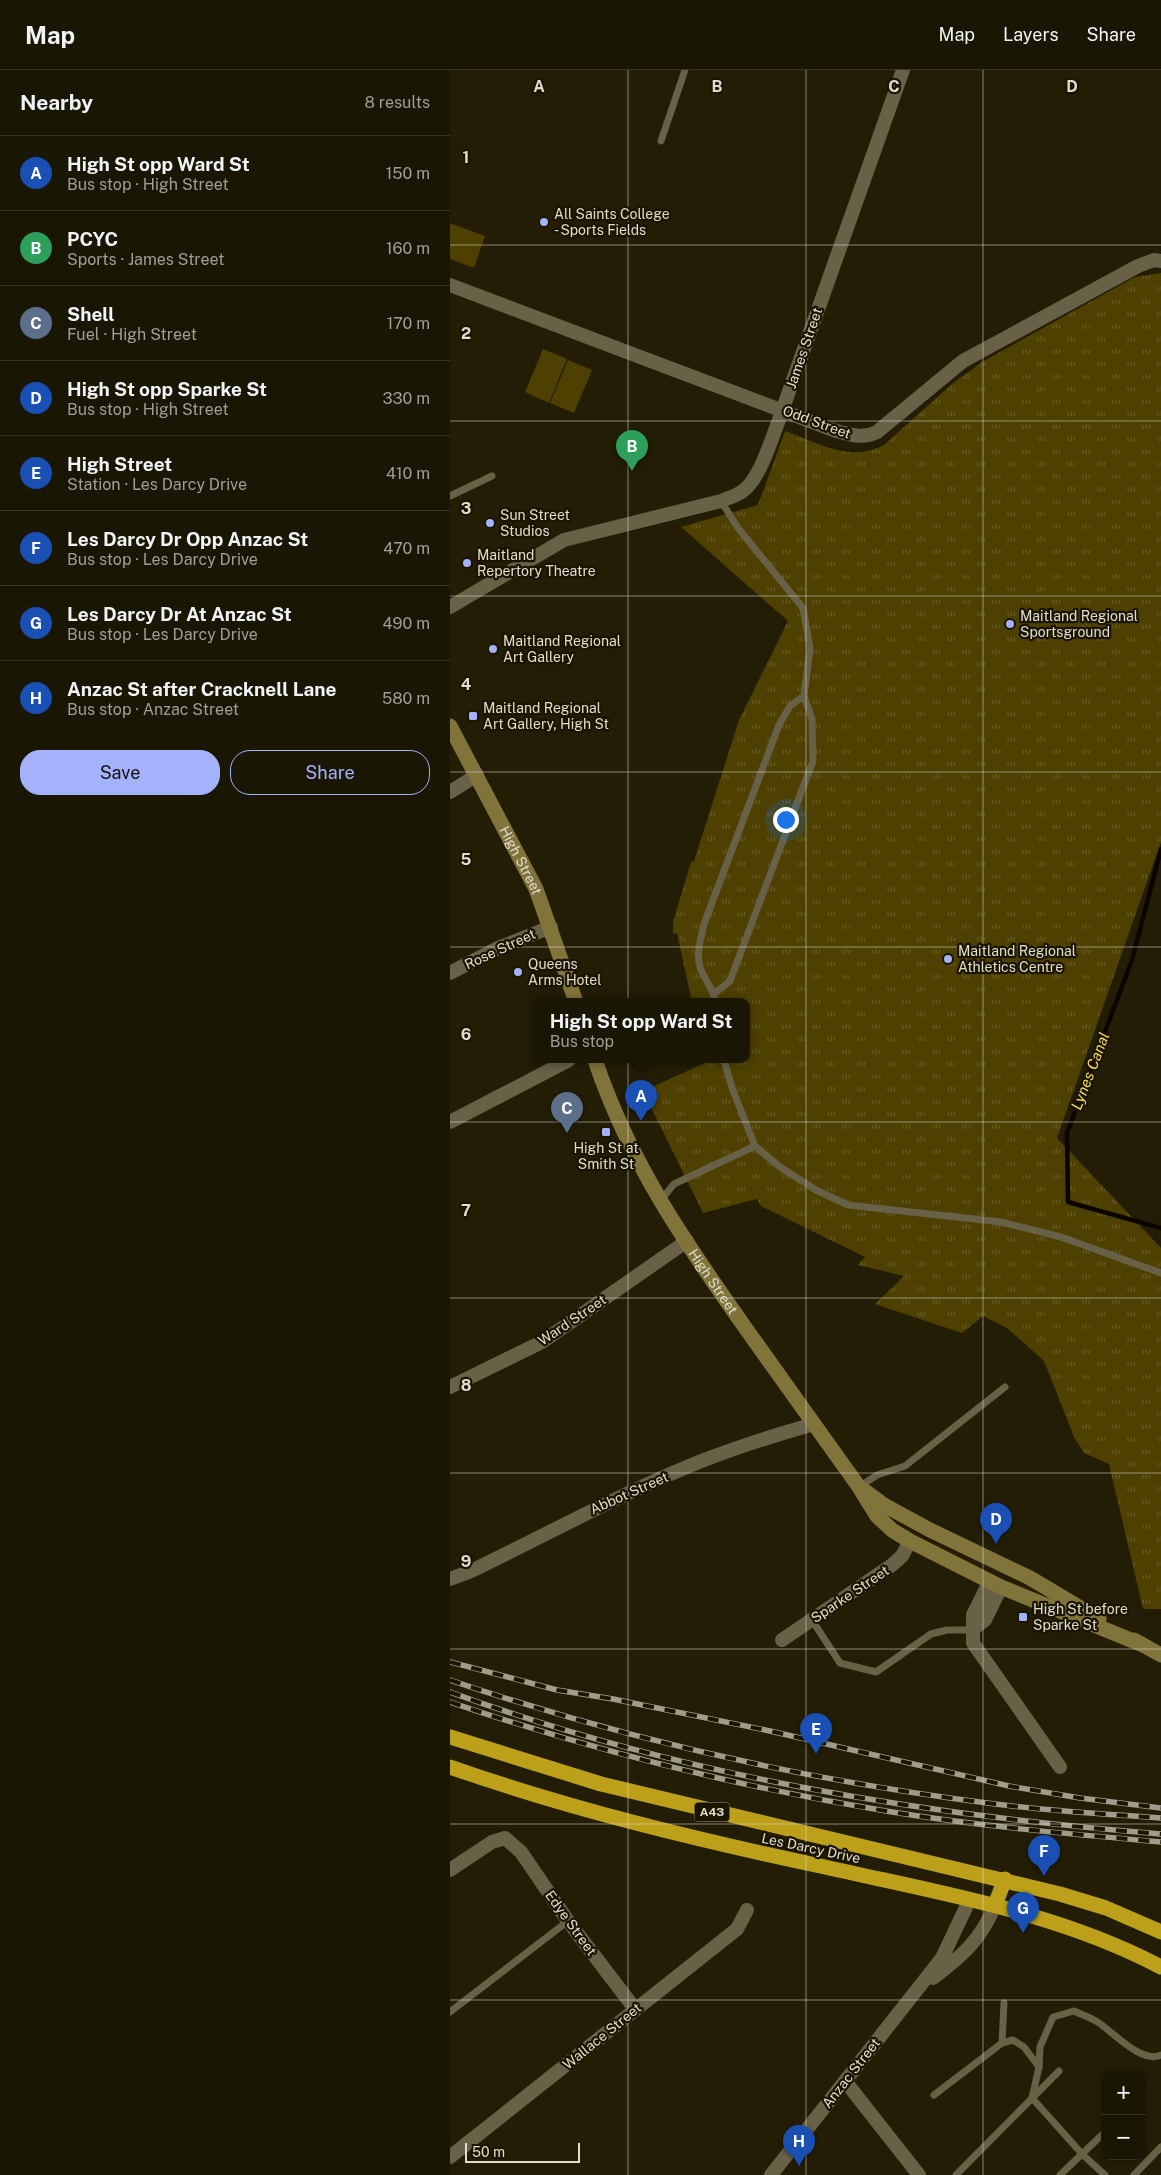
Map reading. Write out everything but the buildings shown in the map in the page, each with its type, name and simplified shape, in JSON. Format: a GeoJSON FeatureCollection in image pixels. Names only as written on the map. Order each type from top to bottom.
{"type":"FeatureCollection","features":[{"type":"Feature","properties":{"kind":"highway","name":"Les Darcy Drive"},"geometry":{"type":"LineString","coordinates":[[450,1737],[601,1784],[834,1841],[1004,1879],[1106,1908],[1161,1932]]}},
{"type":"Feature","properties":{"kind":"highway","name":"Les Darcy Drive"},"geometry":{"type":"LineString","coordinates":[[450,1767],[493,1782],[635,1824],[970,1900],[1049,1920],[1092,1935],[1161,1967]]}},
{"type":"Feature","properties":{"kind":"highway"},"geometry":{"type":"LineString","coordinates":[[970,1900],[977,1873]]}},
{"type":"Feature","properties":{"kind":"highway"},"geometry":{"type":"LineString","coordinates":[[995,1906],[1004,1879]]}},
{"type":"Feature","properties":{"kind":"main road","name":"High Street"},"geometry":{"type":"LineString","coordinates":[[450,726],[536,889],[551,926],[575,998]]}},
{"type":"Feature","properties":{"kind":"main road","name":"High Street"},"geometry":{"type":"LineString","coordinates":[[596,1063],[613,1110],[627,1141],[660,1201],[814,1424],[860,1487],[877,1516],[892,1530],[910,1541],[1143,1645]]}},
{"type":"Feature","properties":{"kind":"main road","name":"High Street"},"geometry":{"type":"LineString","coordinates":[[860,1487],[884,1505],[930,1530],[1030,1578],[1161,1655]]}},
{"type":"Feature","properties":{"kind":"main road"},"geometry":{"type":"LineString","coordinates":[[930,1530],[964,1559],[997,1581],[1022,1586],[1070,1602]]}},
{"type":"Feature","properties":{"kind":"street","name":"James Street"},"geometry":{"type":"LineString","coordinates":[[450,607],[564,540],[721,501],[744,490],[752,481],[768,448],[903,70]]}},
{"type":"Feature","properties":{"kind":"street","name":"Odd Street"},"geometry":{"type":"LineString","coordinates":[[450,285],[836,431],[860,437],[878,432],[963,361],[1115,278],[1158,261]]}},
{"type":"Feature","properties":{"kind":"street"},"geometry":{"type":"LineString","coordinates":[[450,792],[477,775]]}},
{"type":"Feature","properties":{"kind":"street","name":"Rose Street"},"geometry":{"type":"LineString","coordinates":[[450,973],[498,948],[551,926]]}},
{"type":"Feature","properties":{"kind":"street"},"geometry":{"type":"LineString","coordinates":[[450,1122],[563,1063]]}},
{"type":"Feature","properties":{"kind":"street","name":"Ward Street"},"geometry":{"type":"LineString","coordinates":[[450,1387],[542,1342],[687,1241]]}},
{"type":"Feature","properties":{"kind":"street","name":"Abbot Street"},"geometry":{"type":"LineString","coordinates":[[450,1579],[491,1562],[590,1511],[698,1462],[738,1447],[814,1424]]}},
{"type":"Feature","properties":{"kind":"street","name":"Sparke Street"},"geometry":{"type":"LineString","coordinates":[[782,1640],[892,1565],[902,1556],[910,1541]]}},
{"type":"Feature","properties":{"kind":"street"},"geometry":{"type":"LineString","coordinates":[[997,1581],[985,1620],[972,1630],[975,1648],[1060,1767]]}},
{"type":"Feature","properties":{"kind":"street","name":"Edye Street"},"geometry":{"type":"LineString","coordinates":[[450,1870],[492,1842],[505,1838],[521,1852],[568,1921],[635,2009]]}},
{"type":"Feature","properties":{"kind":"street","name":"Anzac Street"},"geometry":{"type":"LineString","coordinates":[[771,2175],[942,1958],[958,1929],[970,1900]]}},
{"type":"Feature","properties":{"kind":"street","name":"Anzac Street"},"geometry":{"type":"LineString","coordinates":[[914,1995],[959,1959],[974,1943],[982,1933],[995,1906]]}},
{"type":"Feature","properties":{"kind":"street","name":"Wallace Street"},"geometry":{"type":"LineString","coordinates":[[450,2157],[738,1929],[747,1910]]}},
{"type":"Feature","properties":{"kind":"street"},"geometry":{"type":"LineString","coordinates":[[845,2080],[919,2175]]}},
{"type":"Feature","properties":{"kind":"lane"},"geometry":{"type":"LineString","coordinates":[[661,141],[685,70]]}},
{"type":"Feature","properties":{"kind":"lane"},"geometry":{"type":"LineString","coordinates":[[450,496],[492,476]]}},
{"type":"Feature","properties":{"kind":"lane"},"geometry":{"type":"LineString","coordinates":[[715,993],[730,980],[813,761],[812,719],[804,696],[810,648],[803,608],[738,528],[721,501]]}},
{"type":"Feature","properties":{"kind":"lane"},"geometry":{"type":"LineString","coordinates":[[715,998],[715,993],[700,966],[699,951],[704,924],[779,725],[790,706],[804,696]]}},
{"type":"Feature","properties":{"kind":"lane"},"geometry":{"type":"LineString","coordinates":[[725,1063],[732,1088],[755,1146],[780,1167],[816,1190],[848,1205],[1001,1222],[1061,1237],[1161,1273]]}},
{"type":"Feature","properties":{"kind":"lane"},"geometry":{"type":"LineString","coordinates":[[660,1201],[674,1184],[755,1146]]}},
{"type":"Feature","properties":{"kind":"lane"},"geometry":{"type":"LineString","coordinates":[[860,1487],[877,1475],[905,1466],[1005,1387]]}},
{"type":"Feature","properties":{"kind":"lane"},"geometry":{"type":"LineString","coordinates":[[812,1620],[840,1663],[876,1672],[931,1634],[947,1630],[972,1630]]}},
{"type":"Feature","properties":{"kind":"lane"},"geometry":{"type":"LineString","coordinates":[[450,2012],[568,1921]]}},
{"type":"Feature","properties":{"kind":"lane"},"geometry":{"type":"LineString","coordinates":[[1002,2044],[1004,2003]]}},
{"type":"Feature","properties":{"kind":"lane"},"geometry":{"type":"LineString","coordinates":[[1032,2098],[1039,2067],[1040,2047],[1053,2017],[1074,2011],[1098,2023],[1138,2053],[1156,2058],[1161,2055]]}},
{"type":"Feature","properties":{"kind":"lane"},"geometry":{"type":"LineString","coordinates":[[934,2095],[1002,2044],[1013,2040],[1024,2047],[1039,2067]]}},
{"type":"Feature","properties":{"kind":"lane"},"geometry":{"type":"LineString","coordinates":[[956,2175],[1059,2071]]}},
{"type":"Feature","properties":{"kind":"lane"},"geometry":{"type":"LineString","coordinates":[[1032,2098],[1083,2155],[1105,2175]]}},
{"type":"Feature","properties":{"kind":"lane"},"geometry":{"type":"LineString","coordinates":[[1060,2175],[1101,2136]]}},
{"type":"Feature","properties":{"kind":"lane"},"geometry":{"type":"LineString","coordinates":[[1134,2175],[1161,2147]]}},
{"type":"Feature","properties":{"kind":"green space"},"geometry":{"type":"Polygon","coordinates":[[[450,223],[485,236],[474,268],[450,259],[450,223]]]}},
{"type":"Feature","properties":{"kind":"green space"},"geometry":{"type":"Polygon","coordinates":[[[1161,273],[1161,842],[1057,1138],[1161,1248],[1161,1609],[1143,1609],[1109,1464],[1084,1453],[1074,1437],[1044,1361],[1007,1328],[983,1316],[962,1333],[875,1304],[904,1276],[858,1265],[865,1257],[761,1206],[757,1199],[703,1213],[643,1091],[705,1063],[750,1063],[750,998],[691,998],[677,933],[673,934],[673,922],[691,862],[694,861],[739,720],[788,621],[681,527],[758,505],[785,431],[846,452],[871,450],[884,445],[952,384],[982,362],[1135,277],[1161,273]]]}},
{"type":"Feature","properties":{"kind":"green space"},"geometry":{"type":"Polygon","coordinates":[[[543,349],[567,359],[549,403],[525,392],[543,349]]]}},
{"type":"Feature","properties":{"kind":"green space"},"geometry":{"type":"Polygon","coordinates":[[[568,360],[592,370],[574,413],[550,403],[568,360]]]}},
{"type":"Feature","properties":{"kind":"waterway","name":"Lynes Canal"},"geometry":{"type":"LineString","coordinates":[[1161,849],[1132,960],[1067,1133],[1068,1202],[1161,1228]]}},
{"type":"Feature","properties":{"kind":"railway"},"geometry":{"type":"LineString","coordinates":[[450,1662],[557,1690],[613,1699],[770,1731],[1009,1786],[1080,1798],[1161,1808]]}},
{"type":"Feature","properties":{"kind":"railway"},"geometry":{"type":"LineString","coordinates":[[450,1680],[517,1702],[651,1740],[788,1770],[926,1795],[995,1804],[1161,1818]]}},
{"type":"Feature","properties":{"kind":"railway"},"geometry":{"type":"LineString","coordinates":[[450,1692],[536,1721],[623,1747],[801,1787],[890,1803],[980,1815],[1161,1834]]}},
{"type":"Feature","properties":{"kind":"railway"},"geometry":{"type":"LineString","coordinates":[[450,1702],[611,1751],[775,1791],[954,1821],[1161,1842]]}},
{"type":"Feature","properties":{"kind":"place","name":"All Saints College - Sports Fields"},"geometry":{"type":"Point","coordinates":[544,222]}},
{"type":"Feature","properties":{"kind":"place","name":"PCYC"},"geometry":{"type":"Point","coordinates":[632,471]}},
{"type":"Feature","properties":{"kind":"place","name":"Sun Street Studios"},"geometry":{"type":"Point","coordinates":[490,523]}},
{"type":"Feature","properties":{"kind":"place","name":"Maitland Repertory Theatre"},"geometry":{"type":"Point","coordinates":[467,563]}},
{"type":"Feature","properties":{"kind":"place","name":"Maitland Regional Sportsground"},"geometry":{"type":"Point","coordinates":[1010,624]}},
{"type":"Feature","properties":{"kind":"place","name":"Maitland Regional Art Gallery"},"geometry":{"type":"Point","coordinates":[493,649]}},
{"type":"Feature","properties":{"kind":"place","name":"Maitland Regional Art Gallery, High St"},"geometry":{"type":"Point","coordinates":[473,716]}},
{"type":"Feature","properties":{"kind":"place","name":"Maitland Regional Athletics Centre"},"geometry":{"type":"Point","coordinates":[948,959]}},
{"type":"Feature","properties":{"kind":"place","name":"Queens Arms Hotel"},"geometry":{"type":"Point","coordinates":[518,972]}},
{"type":"Feature","properties":{"kind":"place","name":"High St opp Ward St"},"geometry":{"type":"Point","coordinates":[641,1121]}},
{"type":"Feature","properties":{"kind":"place","name":"High St at Smith St"},"geometry":{"type":"Point","coordinates":[606,1132]}},
{"type":"Feature","properties":{"kind":"place","name":"Shell"},"geometry":{"type":"Point","coordinates":[567,1133]}},
{"type":"Feature","properties":{"kind":"place","name":"High St opp Sparke St"},"geometry":{"type":"Point","coordinates":[996,1544]}},
{"type":"Feature","properties":{"kind":"place","name":"High St before Sparke St"},"geometry":{"type":"Point","coordinates":[1023,1617]}},
{"type":"Feature","properties":{"kind":"place","name":"High Street"},"geometry":{"type":"Point","coordinates":[816,1754]}},
{"type":"Feature","properties":{"kind":"place","name":"Les Darcy Dr Opp Anzac St"},"geometry":{"type":"Point","coordinates":[1044,1876]}},
{"type":"Feature","properties":{"kind":"place","name":"Les Darcy Dr At Anzac St"},"geometry":{"type":"Point","coordinates":[1023,1933]}},
{"type":"Feature","properties":{"kind":"place","name":"Anzac St after Cracknell Lane"},"geometry":{"type":"Point","coordinates":[799,2166]}}]}
